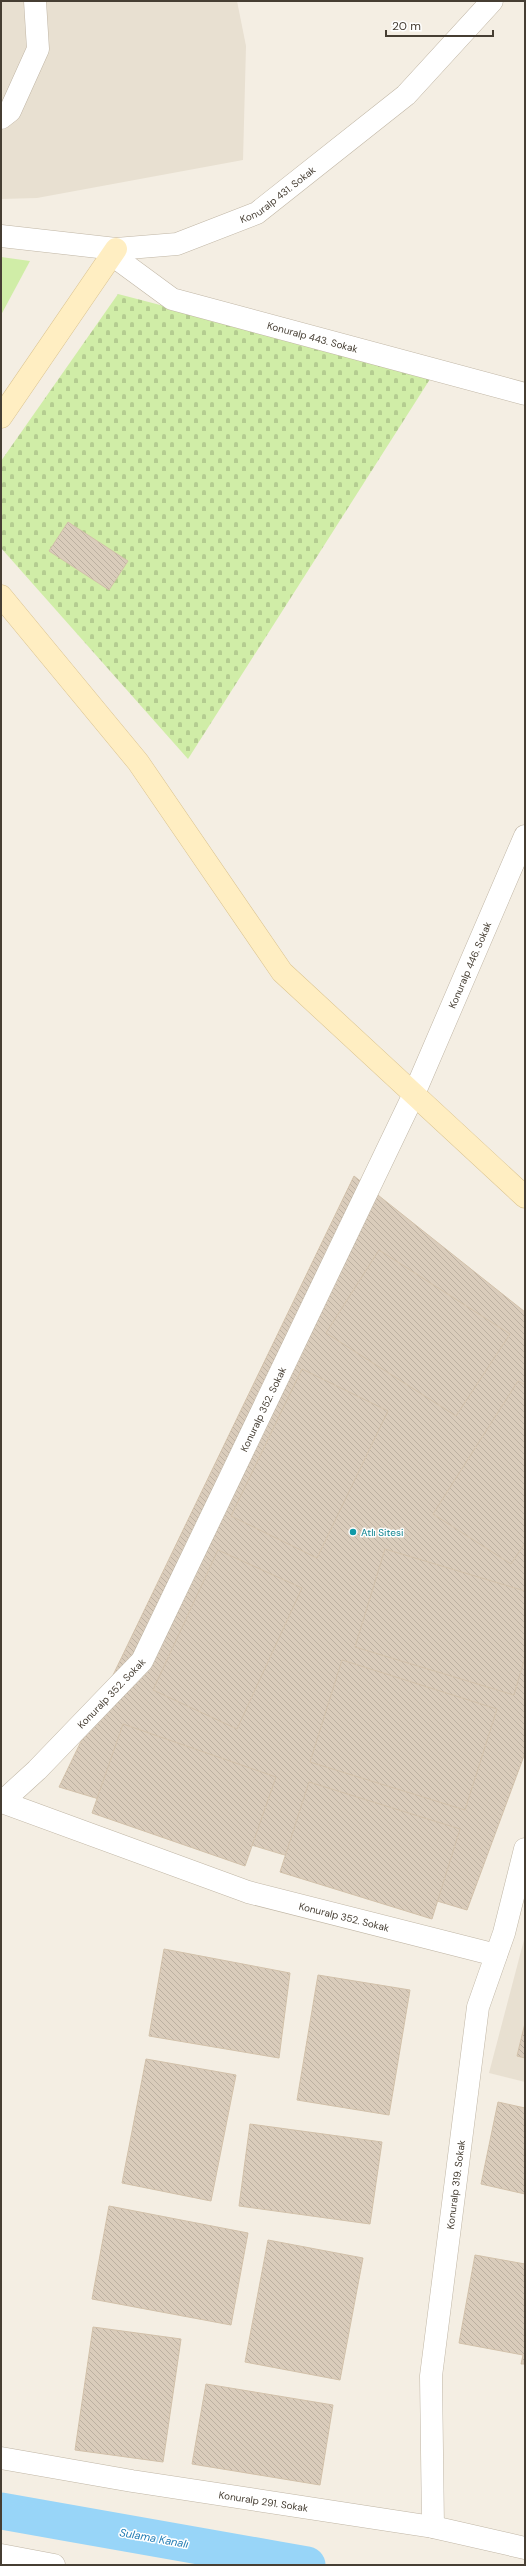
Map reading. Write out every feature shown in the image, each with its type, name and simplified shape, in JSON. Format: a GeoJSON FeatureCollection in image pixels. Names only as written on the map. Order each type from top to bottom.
{"type":"FeatureCollection","features":[{"type":"Feature","properties":{"kind":"street"},"geometry":{"type":"LineString","coordinates":[[1,118],[10,112],[38,49],[35,1]]}},
{"type":"Feature","properties":{"kind":"street","name":"Konuralp 431. Sokak"},"geometry":{"type":"LineString","coordinates":[[1,236],[114,252],[177,244],[257,213],[406,96],[492,1]]}},
{"type":"Feature","properties":{"kind":"street"},"geometry":{"type":"LineString","coordinates":[[1,417],[114,252]]}},
{"type":"Feature","properties":{"kind":"street","name":"Konuralp 443. Sokak"},"geometry":{"type":"LineString","coordinates":[[114,252],[172,299],[525,394]]}},
{"type":"Feature","properties":{"kind":"street"},"geometry":{"type":"LineString","coordinates":[[1,596],[138,762],[282,972],[525,1197]]}},
{"type":"Feature","properties":{"kind":"street","name":"Konuralp 446. Sokak"},"geometry":{"type":"LineString","coordinates":[[414,1094],[525,836]]}},
{"type":"Feature","properties":{"kind":"street","name":"Konuralp 352. Sokak"},"geometry":{"type":"LineString","coordinates":[[414,1094],[142,1661],[37,1770],[2,1802],[248,1892],[496,1955]]}},
{"type":"Feature","properties":{"kind":"street","name":"Konuralp 319. Sokak"},"geometry":{"type":"LineString","coordinates":[[434,2527],[431,2376],[478,2007],[504,1933],[525,1849]]}},
{"type":"Feature","properties":{"kind":"street","name":"Konuralp 291. Sokak"},"geometry":{"type":"LineString","coordinates":[[1,2458],[132,2481],[434,2527],[525,2548]]}},
{"type":"Feature","properties":{"kind":"street"},"geometry":{"type":"LineString","coordinates":[[1,2555],[54,2565]]}},
{"type":"Feature","properties":{"kind":"shaded area"},"geometry":{"type":"Polygon","coordinates":[[[1,1],[237,1],[246,46],[243,160],[37,198],[1,199],[1,1]]]}},
{"type":"Feature","properties":{"kind":"shaded area"},"geometry":{"type":"Polygon","coordinates":[[[525,1936],[525,2082],[489,2073],[525,1936]]]}},
{"type":"Feature","properties":{"kind":"green space"},"geometry":{"type":"Polygon","coordinates":[[[1,257],[30,261],[1,315],[1,257]]]}},
{"type":"Feature","properties":{"kind":"green space"},"geometry":{"type":"Polygon","coordinates":[[[118,294],[432,376],[188,759],[1,548],[1,461],[118,294]]]}},
{"type":"Feature","properties":{"kind":"building"},"geometry":{"type":"Polygon","coordinates":[[[68,522],[128,561],[109,590],[49,551],[68,522]]]}},
{"type":"Feature","properties":{"kind":"building","name":"Atlı Sitesi"},"geometry":{"type":"Polygon","coordinates":[[[354,1176],[525,1312],[525,1753],[467,1910],[59,1787],[354,1176]]]}},
{"type":"Feature","properties":{"kind":"building"},"geometry":{"type":"Polygon","coordinates":[[[379,1250],[510,1334],[456,1416],[326,1333],[379,1250]]]}},
{"type":"Feature","properties":{"kind":"building"},"geometry":{"type":"Polygon","coordinates":[[[302,1369],[388,1411],[317,1558],[231,1516],[302,1369]]]}},
{"type":"Feature","properties":{"kind":"building"},"geometry":{"type":"Polygon","coordinates":[[[518,1381],[525,1385],[525,1543],[511,1564],[433,1514],[518,1381]]]}},
{"type":"Feature","properties":{"kind":"building"},"geometry":{"type":"Polygon","coordinates":[[[385,1549],[525,1591],[525,1657],[514,1695],[355,1647],[385,1549]]]}},
{"type":"Feature","properties":{"kind":"building"},"geometry":{"type":"Polygon","coordinates":[[[218,1550],[302,1588],[237,1729],[153,1690],[218,1550]]]}},
{"type":"Feature","properties":{"kind":"building"},"geometry":{"type":"Polygon","coordinates":[[[342,1660],[497,1709],[465,1810],[310,1762],[342,1660]]]}},
{"type":"Feature","properties":{"kind":"building"},"geometry":{"type":"Polygon","coordinates":[[[123,1724],[276,1777],[245,1866],[92,1813],[123,1724]]]}},
{"type":"Feature","properties":{"kind":"building"},"geometry":{"type":"Polygon","coordinates":[[[309,1782],[460,1829],[432,1919],[280,1872],[309,1782]]]}},
{"type":"Feature","properties":{"kind":"building"},"geometry":{"type":"Polygon","coordinates":[[[164,1949],[290,1973],[279,2058],[149,2036],[164,1949]]]}},
{"type":"Feature","properties":{"kind":"building"},"geometry":{"type":"Polygon","coordinates":[[[318,1975],[410,1990],[389,2115],[297,2100],[318,1975]]]}},
{"type":"Feature","properties":{"kind":"building"},"geometry":{"type":"Polygon","coordinates":[[[525,2023],[525,2058],[517,2056],[525,2023]]]}},
{"type":"Feature","properties":{"kind":"building"},"geometry":{"type":"Polygon","coordinates":[[[146,2059],[236,2075],[211,2201],[122,2183],[146,2059]]]}},
{"type":"Feature","properties":{"kind":"building"},"geometry":{"type":"Polygon","coordinates":[[[498,2102],[525,2108],[525,2194],[481,2184],[498,2102]]]}},
{"type":"Feature","properties":{"kind":"building"},"geometry":{"type":"Polygon","coordinates":[[[250,2124],[382,2142],[370,2224],[239,2206],[250,2124]]]}},
{"type":"Feature","properties":{"kind":"building"},"geometry":{"type":"Polygon","coordinates":[[[109,2206],[248,2233],[231,2325],[92,2299],[109,2206]]]}},
{"type":"Feature","properties":{"kind":"building"},"geometry":{"type":"Polygon","coordinates":[[[268,2240],[363,2258],[340,2380],[245,2362],[268,2240]]]}},
{"type":"Feature","properties":{"kind":"building"},"geometry":{"type":"Polygon","coordinates":[[[475,2255],[525,2264],[525,2364],[521,2364],[523,2355],[459,2343],[475,2255]]]}},
{"type":"Feature","properties":{"kind":"building"},"geometry":{"type":"Polygon","coordinates":[[[93,2327],[181,2339],[163,2462],[75,2450],[93,2327]]]}},
{"type":"Feature","properties":{"kind":"building"},"geometry":{"type":"Polygon","coordinates":[[[206,2384],[333,2405],[320,2485],[192,2464],[206,2384]]]}},
{"type":"Feature","properties":{"kind":"waterway","name":"Sulama Kanalı"},"geometry":{"type":"LineString","coordinates":[[1,2511],[307,2565]]}},
{"type":"Feature","properties":{"kind":"place","name":"Atlı Sitesi"},"geometry":{"type":"Point","coordinates":[353,1532]}}]}
